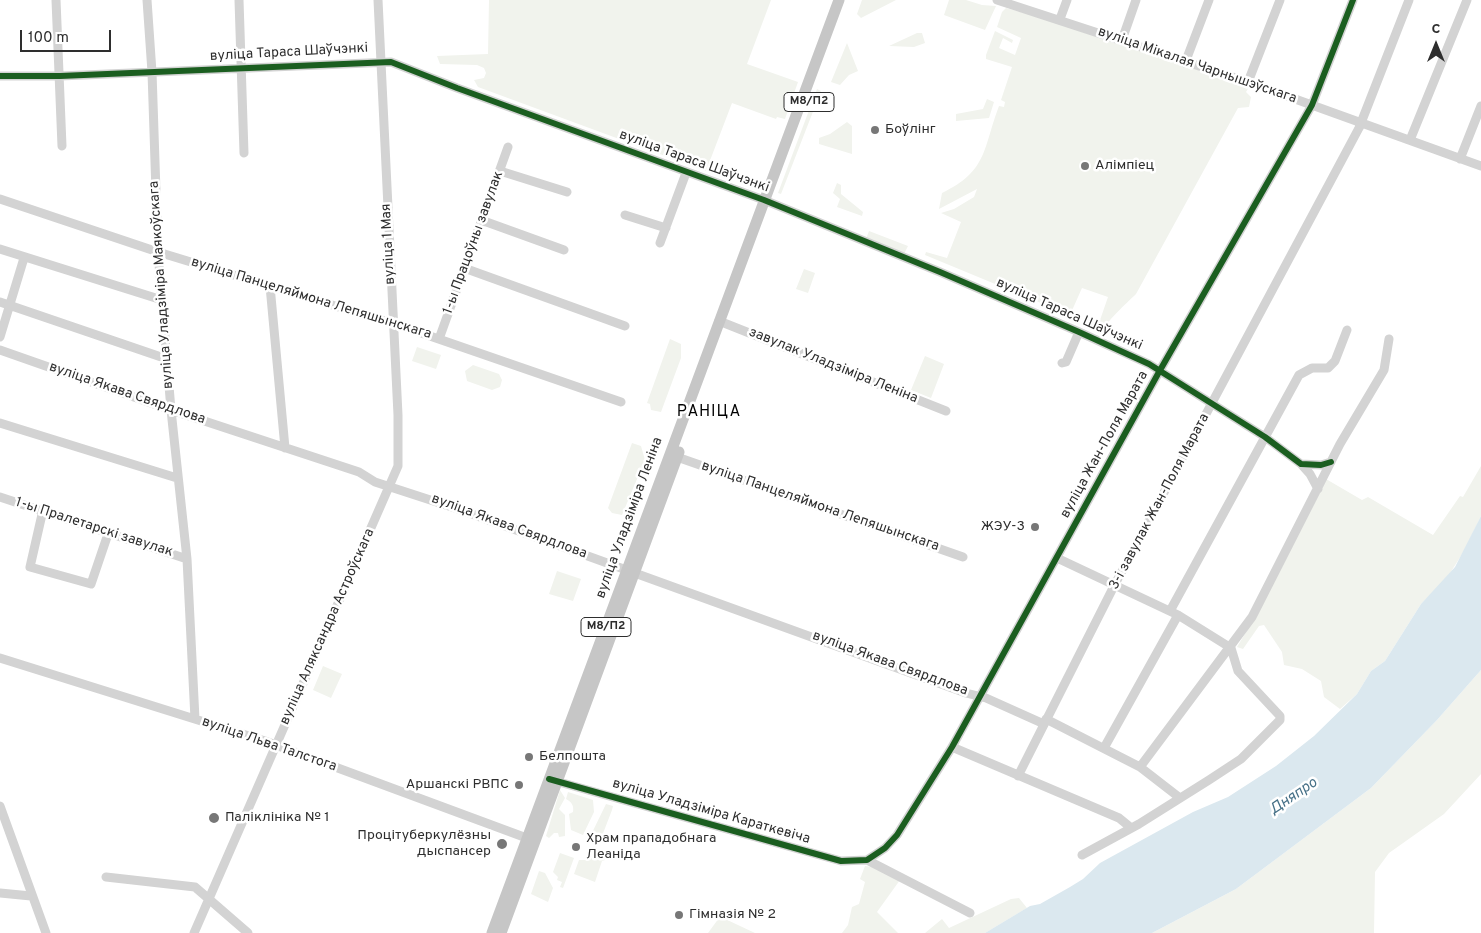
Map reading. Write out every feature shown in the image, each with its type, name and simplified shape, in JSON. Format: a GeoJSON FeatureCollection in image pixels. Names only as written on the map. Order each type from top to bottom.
{"type":"FeatureCollection","features":[{"type":"Feature","properties":{"kind":"main road","name":"вуліца Уладзіміра Леніна"},"geometry":{"type":"LineString","coordinates":[[501,933],[531,840],[767,202],[839,0]]}},
{"type":"Feature","properties":{"kind":"main road","name":"вуліца Уладзіміра Леніна"},"geometry":{"type":"LineString","coordinates":[[767,202],[846,0]]}},
{"type":"Feature","properties":{"kind":"main road","name":"вуліца Уладзіміра Леніна"},"geometry":{"type":"LineString","coordinates":[[631,572],[678,457],[723,322]]}},
{"type":"Feature","properties":{"kind":"main road","name":"вуліца Уладзіміра Леніна"},"geometry":{"type":"LineString","coordinates":[[492,933],[531,840]]}},
{"type":"Feature","properties":{"kind":"street"},"geometry":{"type":"LineString","coordinates":[[56,0],[62,146]]}},
{"type":"Feature","properties":{"kind":"street","name":"вуліца Уладзіміра Маякоўскага"},"geometry":{"type":"LineString","coordinates":[[147,0],[152,72],[158,252],[170,410],[187,559],[195,719]]}},
{"type":"Feature","properties":{"kind":"street"},"geometry":{"type":"LineString","coordinates":[[239,0],[244,153]]}},
{"type":"Feature","properties":{"kind":"street","name":"вуліца 1 Мая"},"geometry":{"type":"LineString","coordinates":[[378,0],[400,454],[390,486]]}},
{"type":"Feature","properties":{"kind":"street"},"geometry":{"type":"LineString","coordinates":[[1060,19],[1067,0]]}},
{"type":"Feature","properties":{"kind":"street"},"geometry":{"type":"LineString","coordinates":[[1122,40],[1136,0]]}},
{"type":"Feature","properties":{"kind":"street"},"geometry":{"type":"LineString","coordinates":[[1185,63],[1209,0]]}},
{"type":"Feature","properties":{"kind":"street"},"geometry":{"type":"LineString","coordinates":[[1248,82],[1280,0]]}},
{"type":"Feature","properties":{"kind":"street","name":"вуліца Жан-Поля Марата"},"geometry":{"type":"LineString","coordinates":[[867,860],[885,848],[897,836],[952,747],[1159,372],[1312,105],[1353,0]]}},
{"type":"Feature","properties":{"kind":"street","name":"3-і завулак Жан-Поля Марата"},"geometry":{"type":"LineString","coordinates":[[1018,776],[1114,586],[1212,406],[1361,124],[1409,0]]}},
{"type":"Feature","properties":{"kind":"street"},"geometry":{"type":"LineString","coordinates":[[1410,140],[1466,0]]}},
{"type":"Feature","properties":{"kind":"street","name":"вуліца Мікалая Чарнышэўскага"},"geometry":{"type":"LineString","coordinates":[[1002,1],[1122,40],[1185,63],[1248,82],[1481,166]]}},
{"type":"Feature","properties":{"kind":"street","name":"вуліца Тараса Шаўчэнкі"},"geometry":{"type":"LineString","coordinates":[[0,76],[60,76],[391,62],[767,202],[1079,332],[1159,372],[1265,437],[1301,464],[1310,474],[1318,489]]}},
{"type":"Feature","properties":{"kind":"street"},"geometry":{"type":"LineString","coordinates":[[1460,159],[1481,106]]}},
{"type":"Feature","properties":{"kind":"street","name":"1-ы Працоўны завулак"},"geometry":{"type":"LineString","coordinates":[[439,339],[508,147]]}},
{"type":"Feature","properties":{"kind":"street"},"geometry":{"type":"LineString","coordinates":[[500,171],[567,192]]}},
{"type":"Feature","properties":{"kind":"street"},"geometry":{"type":"LineString","coordinates":[[660,243],[686,173]]}},
{"type":"Feature","properties":{"kind":"street","name":"вуліца Панцеляймона Лепяшынскага"},"geometry":{"type":"LineString","coordinates":[[0,198],[158,252],[439,339],[620,402]]}},
{"type":"Feature","properties":{"kind":"street"},"geometry":{"type":"LineString","coordinates":[[625,215],[666,228]]}},
{"type":"Feature","properties":{"kind":"street"},"geometry":{"type":"LineString","coordinates":[[481,220],[564,250]]}},
{"type":"Feature","properties":{"kind":"street"},"geometry":{"type":"LineString","coordinates":[[0,249],[162,300]]}},
{"type":"Feature","properties":{"kind":"street"},"geometry":{"type":"LineString","coordinates":[[0,338],[24,258]]}},
{"type":"Feature","properties":{"kind":"street"},"geometry":{"type":"LineString","coordinates":[[464,268],[625,326]]}},
{"type":"Feature","properties":{"kind":"street"},"geometry":{"type":"LineString","coordinates":[[270,286],[285,448]]}},
{"type":"Feature","properties":{"kind":"street"},"geometry":{"type":"LineString","coordinates":[[0,302],[167,359]]}},
{"type":"Feature","properties":{"kind":"street","name":"завулак Уладзіміра Леніна"},"geometry":{"type":"LineString","coordinates":[[723,322],[946,411]]}},
{"type":"Feature","properties":{"kind":"street"},"geometry":{"type":"LineString","coordinates":[[1104,748],[1299,375],[1312,368],[1328,368],[1335,361],[1347,330]]}},
{"type":"Feature","properties":{"kind":"street"},"geometry":{"type":"LineString","coordinates":[[1062,363],[1066,362],[1079,332]]}},
{"type":"Feature","properties":{"kind":"street"},"geometry":{"type":"LineString","coordinates":[[1140,767],[1252,618],[1340,444],[1384,370],[1389,339]]}},
{"type":"Feature","properties":{"kind":"street","name":"вуліца Якава Свярдлова"},"geometry":{"type":"LineString","coordinates":[[0,350],[170,410],[359,472],[375,482],[980,696],[1104,748],[1140,767],[1180,798]]}},
{"type":"Feature","properties":{"kind":"street"},"geometry":{"type":"LineString","coordinates":[[0,423],[177,478]]}},
{"type":"Feature","properties":{"kind":"street","name":"вуліца Панцеляймона Лепяшынскага"},"geometry":{"type":"LineString","coordinates":[[678,457],[963,557]]}},
{"type":"Feature","properties":{"kind":"street"},"geometry":{"type":"LineString","coordinates":[[1301,464],[1321,465],[1331,462]]}},
{"type":"Feature","properties":{"kind":"street","name":"вуліца Аляксандра Астроўскага"},"geometry":{"type":"LineString","coordinates":[[194,933],[390,486]]}},
{"type":"Feature","properties":{"kind":"street","name":"1-ы Пралетарскі завулак"},"geometry":{"type":"LineString","coordinates":[[0,497],[187,559]]}},
{"type":"Feature","properties":{"kind":"street"},"geometry":{"type":"LineString","coordinates":[[43,510],[30,567],[91,584],[108,534]]}},
{"type":"Feature","properties":{"kind":"street"},"geometry":{"type":"LineString","coordinates":[[1057,558],[1174,613],[1231,648],[1238,671],[1280,716],[1280,720],[1241,759],[1180,798],[1082,855]]}},
{"type":"Feature","properties":{"kind":"street","name":"вуліца Льва Талстога"},"geometry":{"type":"LineString","coordinates":[[0,658],[276,745],[531,840]]}},
{"type":"Feature","properties":{"kind":"street"},"geometry":{"type":"LineString","coordinates":[[952,747],[1118,818],[1130,827]]}},
{"type":"Feature","properties":{"kind":"street","name":"вуліца Уладзіміра Караткевіча"},"geometry":{"type":"LineString","coordinates":[[553,780],[841,861],[867,860],[970,913]]}},
{"type":"Feature","properties":{"kind":"street"},"geometry":{"type":"LineString","coordinates":[[0,806],[31,896],[46,933]]}},
{"type":"Feature","properties":{"kind":"street"},"geometry":{"type":"LineString","coordinates":[[106,877],[195,887],[210,898],[248,933]]}},
{"type":"Feature","properties":{"kind":"street"},"geometry":{"type":"LineString","coordinates":[[0,893],[31,896]]}},
{"type":"Feature","properties":{"kind":"shaded area"},"geometry":{"type":"Polygon","coordinates":[[[489,0],[771,0],[747,64],[798,82],[785,119],[777,117],[776,119],[732,103],[706,171],[478,87],[474,80],[484,78],[486,73],[484,68],[477,65],[440,64],[437,56],[488,54],[489,0]]]}},
{"type":"Feature","properties":{"kind":"shaded area"},"geometry":{"type":"Polygon","coordinates":[[[862,0],[896,0],[861,18],[857,14],[862,0]]]}},
{"type":"Feature","properties":{"kind":"shaded area"},"geometry":{"type":"Polygon","coordinates":[[[949,0],[966,0],[982,5],[996,6],[985,30],[944,15],[949,0]]]}},
{"type":"Feature","properties":{"kind":"shaded area"},"geometry":{"type":"Polygon","coordinates":[[[1006,8],[1249,87],[1246,92],[1251,97],[1249,107],[1238,108],[1136,294],[1115,314],[1106,326],[1099,323],[1108,297],[1082,288],[1070,315],[925,255],[926,252],[947,258],[961,222],[941,213],[954,209],[974,197],[977,189],[939,209],[942,193],[957,185],[976,167],[982,157],[999,106],[1004,107],[1005,102],[1001,100],[1012,67],[986,59],[986,55],[995,31],[1013,40],[1012,43],[1003,38],[999,48],[1015,55],[1021,38],[997,27],[1002,12],[1006,8]]]}},
{"type":"Feature","properties":{"kind":"shaded area"},"geometry":{"type":"Polygon","coordinates":[[[917,33],[922,33],[925,43],[914,47],[889,46],[917,33]]]}},
{"type":"Feature","properties":{"kind":"shaded area"},"geometry":{"type":"Polygon","coordinates":[[[847,43],[858,71],[849,75],[840,85],[831,82],[847,43]]]}},
{"type":"Feature","properties":{"kind":"shaded area"},"geometry":{"type":"Polygon","coordinates":[[[817,89],[821,91],[781,194],[778,193],[817,89]]]}},
{"type":"Feature","properties":{"kind":"shaded area"},"geometry":{"type":"Polygon","coordinates":[[[987,99],[994,102],[989,118],[956,121],[956,114],[983,109],[987,99]]]}},
{"type":"Feature","properties":{"kind":"shaded area"},"geometry":{"type":"Polygon","coordinates":[[[847,122],[852,126],[852,154],[819,144],[819,138],[830,134],[847,122]]]}},
{"type":"Feature","properties":{"kind":"shaded area"},"geometry":{"type":"Polygon","coordinates":[[[837,183],[841,185],[841,194],[863,212],[862,216],[837,207],[840,199],[833,193],[837,183]]]}},
{"type":"Feature","properties":{"kind":"shaded area"},"geometry":{"type":"Polygon","coordinates":[[[869,231],[908,246],[904,254],[866,239],[869,231]]]}},
{"type":"Feature","properties":{"kind":"shaded area"},"geometry":{"type":"Polygon","coordinates":[[[804,269],[815,273],[808,293],[796,289],[804,269]]]}},
{"type":"Feature","properties":{"kind":"shaded area"},"geometry":{"type":"Polygon","coordinates":[[[670,339],[681,344],[681,358],[661,412],[651,410],[650,404],[647,403],[670,339]]]}},
{"type":"Feature","properties":{"kind":"shaded area"},"geometry":{"type":"Polygon","coordinates":[[[417,347],[441,355],[436,369],[412,361],[417,347]]]}},
{"type":"Feature","properties":{"kind":"shaded area"},"geometry":{"type":"Polygon","coordinates":[[[925,356],[944,364],[931,398],[911,390],[925,356]]]}},
{"type":"Feature","properties":{"kind":"shaded area"},"geometry":{"type":"Polygon","coordinates":[[[473,365],[499,374],[502,380],[500,387],[492,390],[467,381],[465,371],[473,365]]]}},
{"type":"Feature","properties":{"kind":"shaded area"},"geometry":{"type":"Polygon","coordinates":[[[632,443],[641,446],[645,460],[622,515],[612,513],[608,508],[632,443]]]}},
{"type":"Feature","properties":{"kind":"shaded area"},"geometry":{"type":"Polygon","coordinates":[[[1481,466],[1481,516],[1464,551],[1447,578],[1421,604],[1385,661],[1371,671],[1357,694],[1340,709],[1324,697],[1321,681],[1302,669],[1284,665],[1282,652],[1264,625],[1259,626],[1243,649],[1237,647],[1257,614],[1326,479],[1362,500],[1368,497],[1433,535],[1460,496],[1463,497],[1481,466]]]}},
{"type":"Feature","properties":{"kind":"shaded area"},"geometry":{"type":"Polygon","coordinates":[[[557,571],[581,579],[573,601],[549,594],[557,571]]]}},
{"type":"Feature","properties":{"kind":"shaded area"},"geometry":{"type":"Polygon","coordinates":[[[323,666],[342,674],[331,698],[313,690],[323,666]]]}},
{"type":"Feature","properties":{"kind":"shaded area"},"geometry":{"type":"Polygon","coordinates":[[[1481,670],[1481,774],[1444,814],[1389,853],[1375,872],[1374,933],[1152,933],[1236,889],[1371,788],[1437,720],[1481,670]]]}},
{"type":"Feature","properties":{"kind":"shaded area"},"geometry":{"type":"Polygon","coordinates":[[[560,790],[565,798],[559,809],[565,815],[565,836],[559,837],[558,833],[554,833],[549,838],[546,836],[560,790]]]}},
{"type":"Feature","properties":{"kind":"shaded area"},"geometry":{"type":"Polygon","coordinates":[[[568,792],[593,800],[594,812],[583,835],[571,830],[569,814],[573,812],[573,808],[566,799],[568,792]]]}},
{"type":"Feature","properties":{"kind":"shaded area"},"geometry":{"type":"Polygon","coordinates":[[[606,804],[613,806],[602,836],[588,841],[606,804]]]}},
{"type":"Feature","properties":{"kind":"shaded area"},"geometry":{"type":"Polygon","coordinates":[[[560,853],[574,858],[563,888],[560,887],[562,882],[557,880],[558,877],[553,872],[560,853]]]}},
{"type":"Feature","properties":{"kind":"shaded area"},"geometry":{"type":"Polygon","coordinates":[[[593,855],[608,859],[602,861],[595,882],[574,874],[579,860],[585,860],[593,855]]]}},
{"type":"Feature","properties":{"kind":"shaded area"},"geometry":{"type":"Polygon","coordinates":[[[865,866],[873,867],[900,880],[877,912],[898,933],[842,933],[848,925],[852,907],[859,904],[865,882],[860,879],[865,866]]]}},
{"type":"Feature","properties":{"kind":"shaded area"},"geometry":{"type":"Polygon","coordinates":[[[539,871],[545,873],[553,888],[548,902],[531,894],[539,871]]]}},
{"type":"Feature","properties":{"kind":"shaded area"},"geometry":{"type":"Polygon","coordinates":[[[1019,898],[1027,908],[985,933],[925,933],[942,919],[949,928],[1011,899],[1019,898]]]}},
{"type":"Feature","properties":{"kind":"shaded area"},"geometry":{"type":"Polygon","coordinates":[[[719,918],[723,918],[755,933],[708,933],[719,918]]]}},
{"type":"Feature","properties":{"kind":"water","name":"Дняпро"},"geometry":{"type":"Polygon","coordinates":[[[1481,516],[1481,670],[1437,720],[1371,788],[1236,889],[1152,933],[985,933],[1030,906],[1040,904],[1070,887],[1083,879],[1100,863],[1193,812],[1228,797],[1276,766],[1314,736],[1357,694],[1371,671],[1385,661],[1421,604],[1455,567],[1481,516]]]}},
{"type":"Feature","properties":{"kind":"cycle path"},"geometry":{"type":"LineString","coordinates":[[549,779],[841,861],[867,860],[885,848],[897,835],[952,747],[1159,372],[1312,105],[1353,0]]}},
{"type":"Feature","properties":{"kind":"cycle path"},"geometry":{"type":"LineString","coordinates":[[0,76],[60,76],[391,62],[764,200],[940,272],[1149,364],[1265,437],[1301,464],[1321,465],[1331,462]]}},
{"type":"Feature","properties":{"kind":"place","name":"Боўлінг"},"geometry":{"type":"Point","coordinates":[875,130]}},
{"type":"Feature","properties":{"kind":"place","name":"Алімпіец"},"geometry":{"type":"Point","coordinates":[1085,166]}},
{"type":"Feature","properties":{"kind":"place","name":"ЖЭУ-3"},"geometry":{"type":"Point","coordinates":[1035,527]}},
{"type":"Feature","properties":{"kind":"place","name":"Белпошта"},"geometry":{"type":"Point","coordinates":[529,757]}},
{"type":"Feature","properties":{"kind":"place","name":"Аршанскі РВПС"},"geometry":{"type":"Point","coordinates":[519,785]}},
{"type":"Feature","properties":{"kind":"place","name":"Паліклініка № 1"},"geometry":{"type":"Point","coordinates":[214,818]}},
{"type":"Feature","properties":{"kind":"place","name":"Процітуберкулёзны дыспансер"},"geometry":{"type":"Point","coordinates":[502,844]}},
{"type":"Feature","properties":{"kind":"place","name":"Храм прападобнага Леаніда"},"geometry":{"type":"Point","coordinates":[576,847]}},
{"type":"Feature","properties":{"kind":"place","name":"Гімназія № 2"},"geometry":{"type":"Point","coordinates":[679,915]}},
{"type":"Feature","properties":{"kind":"district","name":"РАНІЦА"},"geometry":{"type":"Point","coordinates":[709,413]}}]}
